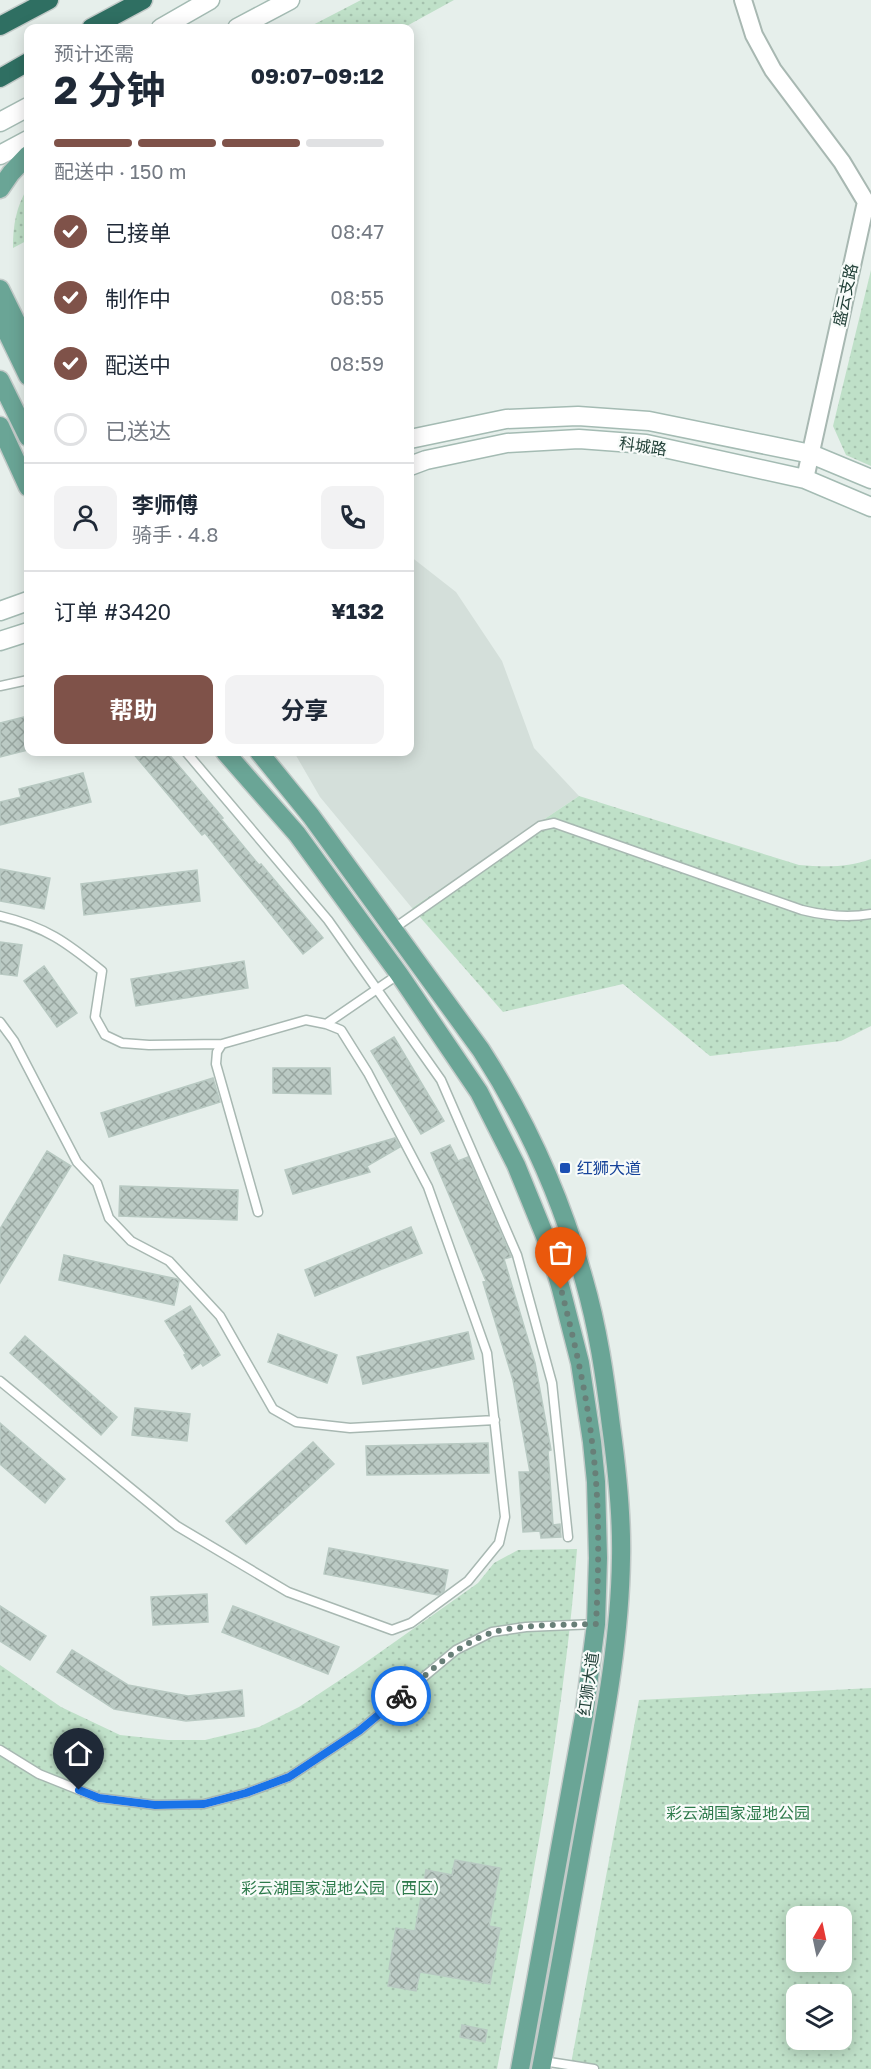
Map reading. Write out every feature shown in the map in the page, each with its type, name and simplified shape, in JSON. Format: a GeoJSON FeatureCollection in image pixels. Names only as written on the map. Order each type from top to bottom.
{"type":"FeatureCollection","features":[{"type":"Feature","properties":{"kind":"highway"},"geometry":{"type":"LineString","coordinates":[[0,26],[49,0]]}},
{"type":"Feature","properties":{"kind":"highway"},"geometry":{"type":"LineString","coordinates":[[98,24],[143,0]]}},
{"type":"Feature","properties":{"kind":"highway"},"geometry":{"type":"LineString","coordinates":[[0,78],[24,64]]}},
{"type":"Feature","properties":{"kind":"main road"},"geometry":{"type":"LineString","coordinates":[[168,24],[210,0]]}},
{"type":"Feature","properties":{"kind":"main road"},"geometry":{"type":"LineString","coordinates":[[245,24],[290,0]]}},
{"type":"Feature","properties":{"kind":"main road"},"geometry":{"type":"LineString","coordinates":[[0,122],[24,109]]}},
{"type":"Feature","properties":{"kind":"main road"},"geometry":{"type":"LineString","coordinates":[[0,155],[24,142]]}},
{"type":"Feature","properties":{"kind":"main road"},"geometry":{"type":"LineString","coordinates":[[0,189],[24,159]]}},
{"type":"Feature","properties":{"kind":"main road"},"geometry":{"type":"LineString","coordinates":[[0,290],[24,338]]}},
{"type":"Feature","properties":{"kind":"main road"},"geometry":{"type":"LineString","coordinates":[[0,318],[24,368]]}},
{"type":"Feature","properties":{"kind":"main road"},"geometry":{"type":"LineString","coordinates":[[0,380],[24,429]]}},
{"type":"Feature","properties":{"kind":"main road","name":"科城路"},"geometry":{"type":"LineString","coordinates":[[414,437],[506,419],[578,416],[649,421],[811,454],[871,479]]}},
{"type":"Feature","properties":{"kind":"main road"},"geometry":{"type":"LineString","coordinates":[[0,426],[24,477]]}},
{"type":"Feature","properties":{"kind":"main road","name":"科城路"},"geometry":{"type":"LineString","coordinates":[[414,464],[507,443],[579,440],[646,444],[805,479],[871,507]]}},
{"type":"Feature","properties":{"kind":"main road"},"geometry":{"type":"LineString","coordinates":[[0,611],[24,602]]}},
{"type":"Feature","properties":{"kind":"main road"},"geometry":{"type":"LineString","coordinates":[[0,641],[24,633]]}},
{"type":"Feature","properties":{"kind":"main road","name":"红狮大道"},"geometry":{"type":"LineString","coordinates":[[229,756],[297,834],[399,974],[460,1062],[498,1127],[534,1207],[553,1260],[580,1363],[592,1442],[598,1520],[596,1624],[584,1716],[520,2069]]}},
{"type":"Feature","properties":{"kind":"main road","name":"红狮大道"},"geometry":{"type":"LineString","coordinates":[[262,756],[311,816],[481,1050],[516,1109],[534,1147],[571,1240],[584,1280],[601,1356],[618,1480],[621,1557],[614,1654],[542,2065]]}},
{"type":"Feature","properties":{"kind":"street","name":"盛云支路"},"geometry":{"type":"LineString","coordinates":[[743,0],[754,35],[773,70],[842,162],[868,201],[805,479]]}},
{"type":"Feature","properties":{"kind":"lane"},"geometry":{"type":"LineString","coordinates":[[0,686],[24,682]]}},
{"type":"Feature","properties":{"kind":"lane"},"geometry":{"type":"LineString","coordinates":[[189,756],[328,920],[441,1080],[516,1255],[552,1383],[568,1537]]}},
{"type":"Feature","properties":{"kind":"lane"},"geometry":{"type":"LineString","coordinates":[[393,929],[540,826],[554,823],[802,910],[825,916],[850,917],[871,914]]}},
{"type":"Feature","properties":{"kind":"lane"},"geometry":{"type":"LineString","coordinates":[[0,916],[29,923],[68,943],[102,971],[95,1017],[105,1035],[122,1043],[222,1044],[306,1020],[326,1023],[341,1030],[368,1073],[428,1187],[487,1353],[505,1517],[499,1544],[468,1581],[411,1623],[392,1630],[288,1592],[177,1526],[0,1381]]}},
{"type":"Feature","properties":{"kind":"lane"},"geometry":{"type":"LineString","coordinates":[[326,1023],[399,974]]}},
{"type":"Feature","properties":{"kind":"lane"},"geometry":{"type":"LineString","coordinates":[[0,1022],[14,1041],[77,1162],[97,1183],[109,1218],[130,1241],[169,1261],[220,1316],[273,1409],[296,1422],[350,1428],[495,1420]]}},
{"type":"Feature","properties":{"kind":"lane"},"geometry":{"type":"LineString","coordinates":[[222,1044],[216,1052],[216,1064],[258,1212]]}},
{"type":"Feature","properties":{"kind":"lane"},"geometry":{"type":"LineString","coordinates":[[0,1750],[39,1774],[99,1798],[155,1805],[204,1804],[246,1793],[289,1777],[359,1731],[456,1650],[492,1632],[596,1624]]}},
{"type":"Feature","properties":{"kind":"lane"},"geometry":{"type":"LineString","coordinates":[[542,2065],[594,2069]]}},
{"type":"Feature","properties":{"kind":"shaded area"},"geometry":{"type":"Polygon","coordinates":[[[414,559],[456,592],[502,661],[534,748],[579,796],[412,908],[320,797],[296,756],[414,756],[414,559]]]}},
{"type":"Feature","properties":{"kind":"green space"},"geometry":{"type":"Polygon","coordinates":[[[361,0],[454,0],[410,24],[315,24],[361,0]]]}},
{"type":"Feature","properties":{"kind":"green space"},"geometry":{"type":"Polygon","coordinates":[[[24,196],[24,242],[13,248],[16,216],[24,196]]]}},
{"type":"Feature","properties":{"kind":"green space"},"geometry":{"type":"Polygon","coordinates":[[[871,270],[871,466],[846,455],[833,426],[871,270]]]}},
{"type":"Feature","properties":{"kind":"green space"},"geometry":{"type":"Polygon","coordinates":[[[579,796],[799,865],[835,866],[871,859],[871,1026],[841,1041],[710,1056],[623,984],[503,1012],[412,908],[579,796]]]}},
{"type":"Feature","properties":{"kind":"green space","name":"彩云湖国家湿地公园（西区）"},"geometry":{"type":"Polygon","coordinates":[[[577,1549],[564,1680],[554,1745],[533,1875],[497,2069],[0,2069],[0,1665],[61,1707],[120,1735],[168,1740],[205,1740],[259,1727],[299,1707],[478,1583],[494,1563],[518,1550],[577,1549]]]}},
{"type":"Feature","properties":{"kind":"green space","name":"彩云湖国家湿地公园"},"geometry":{"type":"Polygon","coordinates":[[[871,1688],[871,2069],[570,2069],[639,1700],[871,1688]]]}},
{"type":"Feature","properties":{"kind":"building"},"geometry":{"type":"Polygon","coordinates":[[[24,717],[24,751],[0,757],[0,723],[24,717]]]}},
{"type":"Feature","properties":{"kind":"building"},"geometry":{"type":"Polygon","coordinates":[[[135,756],[170,756],[259,865],[261,864],[323,938],[303,954],[205,833],[202,835],[135,756]]]}},
{"type":"Feature","properties":{"kind":"building"},"geometry":{"type":"Polygon","coordinates":[[[83,773],[91,802],[0,825],[0,802],[21,797],[19,789],[83,773]]]}},
{"type":"Feature","properties":{"kind":"building"},"geometry":{"type":"Polygon","coordinates":[[[0,869],[50,878],[44,909],[0,901],[0,869]]]}},
{"type":"Feature","properties":{"kind":"building"},"geometry":{"type":"Polygon","coordinates":[[[197,870],[200,901],[84,915],[81,884],[197,870]]]}},
{"type":"Feature","properties":{"kind":"building"},"geometry":{"type":"Polygon","coordinates":[[[0,942],[22,945],[17,976],[0,974],[0,942]]]}},
{"type":"Feature","properties":{"kind":"building"},"geometry":{"type":"Polygon","coordinates":[[[244,961],[248,988],[136,1006],[131,979],[244,961]]]}},
{"type":"Feature","properties":{"kind":"building"},"geometry":{"type":"Polygon","coordinates":[[[44,966],[77,1013],[57,1027],[24,981],[44,966]]]}},
{"type":"Feature","properties":{"kind":"building"},"geometry":{"type":"Polygon","coordinates":[[[394,1037],[444,1121],[421,1134],[371,1051],[394,1037]]]}},
{"type":"Feature","properties":{"kind":"building"},"geometry":{"type":"Polygon","coordinates":[[[273,1068],[330,1068],[331,1094],[273,1093],[273,1068]]]}},
{"type":"Feature","properties":{"kind":"building"},"geometry":{"type":"Polygon","coordinates":[[[213,1078],[220,1102],[109,1137],[101,1113],[213,1078]]]}},
{"type":"Feature","properties":{"kind":"building"},"geometry":{"type":"Polygon","coordinates":[[[395,1138],[400,1147],[367,1166],[370,1172],[293,1194],[285,1170],[395,1138]]]}},
{"type":"Feature","properties":{"kind":"building"},"geometry":{"type":"Polygon","coordinates":[[[450,1145],[458,1161],[468,1157],[511,1257],[504,1259],[535,1363],[551,1450],[548,1451],[553,1525],[560,1524],[561,1537],[541,1538],[540,1531],[523,1532],[519,1472],[530,1472],[513,1380],[483,1282],[486,1281],[431,1153],[450,1145]]]}},
{"type":"Feature","properties":{"kind":"building"},"geometry":{"type":"Polygon","coordinates":[[[47,1151],[71,1166],[0,1283],[0,1229],[47,1151]]]}},
{"type":"Feature","properties":{"kind":"building"},"geometry":{"type":"Polygon","coordinates":[[[120,1186],[238,1190],[237,1220],[119,1216],[120,1186]]]}},
{"type":"Feature","properties":{"kind":"building"},"geometry":{"type":"Polygon","coordinates":[[[411,1227],[422,1253],[315,1296],[305,1270],[411,1227]]]}},
{"type":"Feature","properties":{"kind":"building"},"geometry":{"type":"Polygon","coordinates":[[[64,1255],[177,1279],[179,1281],[174,1305],[59,1280],[64,1255]]]}},
{"type":"Feature","properties":{"kind":"building"},"geometry":{"type":"Polygon","coordinates":[[[190,1306],[220,1355],[203,1366],[201,1363],[192,1369],[184,1355],[186,1354],[165,1321],[190,1306]]]}},
{"type":"Feature","properties":{"kind":"building"},"geometry":{"type":"Polygon","coordinates":[[[468,1332],[474,1359],[363,1384],[357,1357],[468,1332]]]}},
{"type":"Feature","properties":{"kind":"building"},"geometry":{"type":"Polygon","coordinates":[[[278,1334],[337,1355],[327,1383],[268,1362],[278,1334]]]}},
{"type":"Feature","properties":{"kind":"building"},"geometry":{"type":"Polygon","coordinates":[[[25,1336],[117,1417],[101,1435],[10,1353],[25,1336]]]}},
{"type":"Feature","properties":{"kind":"building"},"geometry":{"type":"Polygon","coordinates":[[[135,1408],[190,1414],[187,1441],[132,1435],[135,1408]]]}},
{"type":"Feature","properties":{"kind":"building"},"geometry":{"type":"Polygon","coordinates":[[[0,1423],[65,1479],[45,1503],[0,1464],[0,1423]]]}},
{"type":"Feature","properties":{"kind":"building"},"geometry":{"type":"Polygon","coordinates":[[[313,1442],[334,1464],[246,1544],[226,1521],[313,1442]]]}},
{"type":"Feature","properties":{"kind":"building"},"geometry":{"type":"Polygon","coordinates":[[[488,1443],[489,1473],[367,1475],[366,1446],[488,1443]]]}},
{"type":"Feature","properties":{"kind":"building"},"geometry":{"type":"Polygon","coordinates":[[[329,1548],[448,1570],[444,1591],[438,1595],[324,1574],[329,1548]]]}},
{"type":"Feature","properties":{"kind":"building"},"geometry":{"type":"Polygon","coordinates":[[[207,1594],[208,1622],[153,1625],[151,1597],[207,1594]]]}},
{"type":"Feature","properties":{"kind":"building"},"geometry":{"type":"Polygon","coordinates":[[[0,1606],[46,1636],[30,1660],[0,1641],[0,1606]]]}},
{"type":"Feature","properties":{"kind":"building"},"geometry":{"type":"Polygon","coordinates":[[[233,1606],[339,1647],[328,1674],[222,1632],[233,1606]]]}},
{"type":"Feature","properties":{"kind":"building"},"geometry":{"type":"Polygon","coordinates":[[[72,1650],[128,1685],[188,1696],[242,1690],[244,1716],[186,1721],[114,1709],[57,1672],[72,1650]]]}},
{"type":"Feature","properties":{"kind":"building"},"geometry":{"type":"Polygon","coordinates":[[[455,1860],[500,1868],[489,1926],[500,1928],[490,1984],[420,1972],[416,1991],[388,1986],[396,1928],[415,1931],[426,1870],[452,1875],[455,1860]]]}},
{"type":"Feature","properties":{"kind":"building"},"geometry":{"type":"Polygon","coordinates":[[[462,2025],[487,2030],[485,2042],[460,2037],[462,2025]]]}},
{"type":"Feature","properties":{"kind":"way so far"},"geometry":{"type":"LineString","coordinates":[[401,1696],[456,1650],[492,1632],[596,1624],[598,1520],[592,1442],[580,1363],[561,1289]]}},
{"type":"Feature","properties":{"kind":"place","name":"红狮大道"},"geometry":{"type":"Point","coordinates":[565,1168]}},
{"type":"Feature","properties":{"kind":"route"},"geometry":{"type":"LineString","coordinates":[[79,1790],[99,1798],[155,1805],[204,1804],[246,1793],[289,1777],[359,1731],[401,1696]]}}]}
